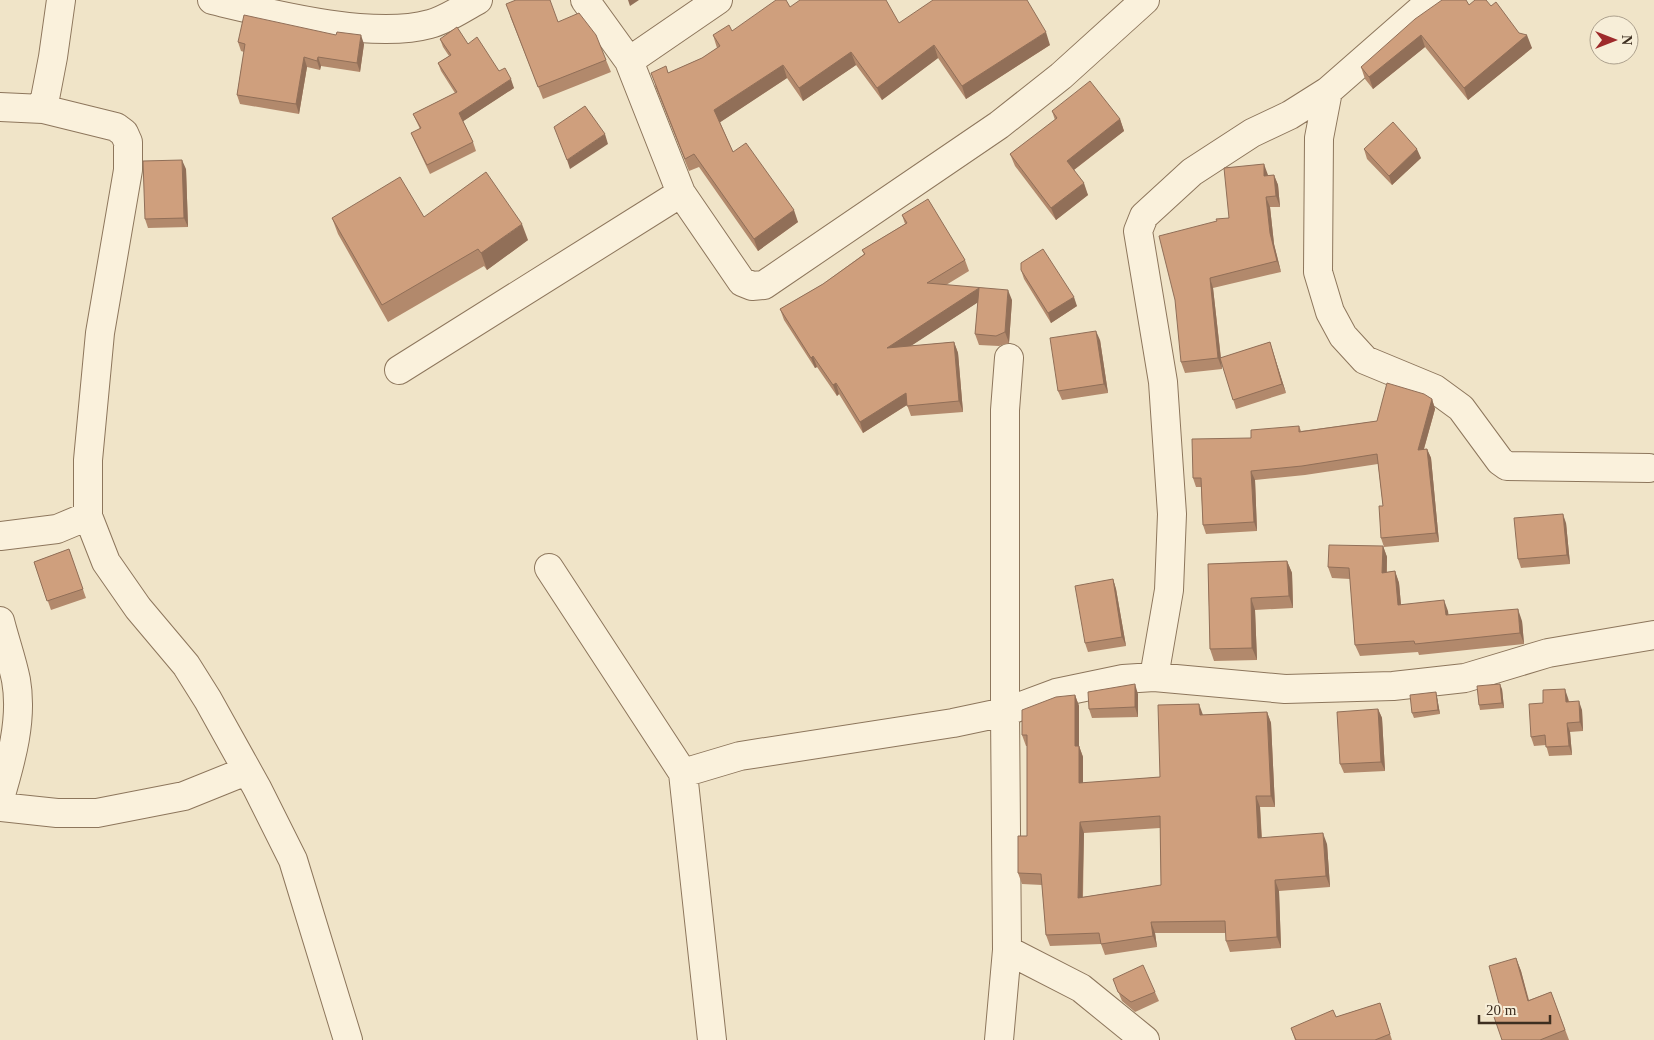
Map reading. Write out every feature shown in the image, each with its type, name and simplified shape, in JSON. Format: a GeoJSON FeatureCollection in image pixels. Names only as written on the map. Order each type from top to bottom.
{"type":"FeatureCollection","features":[{"type":"Feature","properties":{"kind":"street"},"geometry":{"type":"LineString","coordinates":[[43,108],[61,0]]}},
{"type":"Feature","properties":{"kind":"street"},"geometry":{"type":"LineString","coordinates":[[212,0],[289,17],[362,28],[402,30],[432,24],[478,0]]}},
{"type":"Feature","properties":{"kind":"street"},"geometry":{"type":"LineString","coordinates":[[585,0],[629,61],[681,193],[742,282],[752,286],[764,285],[999,125],[1061,76],[1145,0]]}},
{"type":"Feature","properties":{"kind":"street"},"geometry":{"type":"LineString","coordinates":[[629,61],[718,0]]}},
{"type":"Feature","properties":{"kind":"street"},"geometry":{"type":"LineString","coordinates":[[1154,677],[1169,590],[1172,514],[1163,382],[1138,232],[1144,216],[1192,172],[1252,133],[1290,115],[1328,91],[1432,0]]}},
{"type":"Feature","properties":{"kind":"street"},"geometry":{"type":"LineString","coordinates":[[1328,91],[1319,138],[1318,272],[1330,312],[1343,336],[1365,360],[1434,389],[1461,408],[1500,461],[1507,466],[1648,468]]}},
{"type":"Feature","properties":{"kind":"street"},"geometry":{"type":"LineString","coordinates":[[0,107],[43,108],[116,127],[124,133],[128,142],[128,170],[100,333],[88,460],[88,516],[106,562],[138,608],[186,665],[208,700],[257,788],[293,860],[348,1040]]}},
{"type":"Feature","properties":{"kind":"street"},"geometry":{"type":"LineString","coordinates":[[399,370],[681,193]]}},
{"type":"Feature","properties":{"kind":"street"},"geometry":{"type":"LineString","coordinates":[[999,1040],[1007,950],[1005,410],[1009,358]]}},
{"type":"Feature","properties":{"kind":"street"},"geometry":{"type":"LineString","coordinates":[[0,536],[57,529],[88,516]]}},
{"type":"Feature","properties":{"kind":"street"},"geometry":{"type":"LineString","coordinates":[[549,568],[683,773],[712,1040]]}},
{"type":"Feature","properties":{"kind":"street"},"geometry":{"type":"LineString","coordinates":[[0,798],[12,759],[18,702],[16,681],[1,628]]}},
{"type":"Feature","properties":{"kind":"street"},"geometry":{"type":"LineString","coordinates":[[683,773],[740,756],[953,723],[1005,712],[1056,693],[1123,679],[1154,677],[1285,690],[1394,686],[1465,678],[1548,653],[1654,635]]}},
{"type":"Feature","properties":{"kind":"street"},"geometry":{"type":"LineString","coordinates":[[0,807],[57,813],[97,813],[184,796],[246,771]]}},
{"type":"Feature","properties":{"kind":"street"},"geometry":{"type":"LineString","coordinates":[[1007,950],[1081,988],[1145,1040]]}},
{"type":"Feature","properties":{"kind":"building"},"geometry":{"type":"Polygon","coordinates":[[[516,0],[550,0],[558,22],[579,13],[596,35],[606,60],[538,87],[506,4],[516,0]]]}},
{"type":"Feature","properties":{"kind":"building"},"geometry":{"type":"Polygon","coordinates":[[[776,0],[786,0],[790,7],[800,0],[886,0],[899,23],[933,0],[1027,0],[1046,32],[962,86],[934,45],[877,88],[851,52],[799,88],[783,65],[714,110],[733,152],[746,143],[794,210],[754,239],[694,154],[685,159],[651,73],[666,66],[668,73],[702,58],[720,46],[713,35],[729,25],[732,31],[776,0]]]}},
{"type":"Feature","properties":{"kind":"building"},"geometry":{"type":"Polygon","coordinates":[[[1442,0],[1466,0],[1469,5],[1475,0],[1486,0],[1491,6],[1496,2],[1519,33],[1527,35],[1464,88],[1421,35],[1369,77],[1361,67],[1415,19],[1442,0]]]}},
{"type":"Feature","properties":{"kind":"building"},"geometry":{"type":"Polygon","coordinates":[[[244,15],[336,35],[337,32],[361,35],[357,63],[318,57],[317,61],[304,57],[296,104],[237,95],[245,44],[238,42],[244,15]]]}},
{"type":"Feature","properties":{"kind":"building"},"geometry":{"type":"Polygon","coordinates":[[[457,27],[468,44],[477,37],[499,71],[505,68],[511,79],[459,113],[473,142],[427,165],[411,133],[421,128],[413,114],[457,92],[438,63],[451,55],[440,39],[457,27]]]}},
{"type":"Feature","properties":{"kind":"building"},"geometry":{"type":"Polygon","coordinates":[[[1090,81],[1120,119],[1067,161],[1084,183],[1051,208],[1010,154],[1057,118],[1052,111],[1090,81]]]}},
{"type":"Feature","properties":{"kind":"building"},"geometry":{"type":"Polygon","coordinates":[[[585,106],[605,134],[567,160],[554,127],[585,106]]]}},
{"type":"Feature","properties":{"kind":"building"},"geometry":{"type":"Polygon","coordinates":[[[1393,122],[1417,149],[1389,176],[1364,149],[1393,122]]]}},
{"type":"Feature","properties":{"kind":"building"},"geometry":{"type":"Polygon","coordinates":[[[182,160],[184,218],[145,219],[143,161],[182,160]]]}},
{"type":"Feature","properties":{"kind":"building"},"geometry":{"type":"Polygon","coordinates":[[[1264,164],[1264,176],[1274,175],[1276,196],[1266,197],[1270,233],[1277,261],[1210,278],[1218,358],[1181,362],[1175,300],[1159,236],[1217,221],[1216,219],[1229,218],[1224,168],[1264,164]]]}},
{"type":"Feature","properties":{"kind":"building"},"geometry":{"type":"Polygon","coordinates":[[[486,172],[522,224],[481,253],[478,249],[382,305],[332,218],[400,177],[424,217],[486,172]]]}},
{"type":"Feature","properties":{"kind":"building"},"geometry":{"type":"Polygon","coordinates":[[[928,199],[965,260],[927,283],[1008,290],[1005,332],[996,336],[975,334],[979,288],[887,348],[954,342],[959,401],[907,406],[906,393],[860,422],[836,383],[833,385],[813,356],[811,358],[780,309],[823,284],[865,254],[862,250],[907,223],[902,215],[928,199]]]}},
{"type":"Feature","properties":{"kind":"building"},"geometry":{"type":"Polygon","coordinates":[[[1043,249],[1074,297],[1048,313],[1021,270],[1021,263],[1043,249]]]}},
{"type":"Feature","properties":{"kind":"building"},"geometry":{"type":"Polygon","coordinates":[[[1096,331],[1104,384],[1058,391],[1050,338],[1096,331]]]}},
{"type":"Feature","properties":{"kind":"building"},"geometry":{"type":"Polygon","coordinates":[[[1270,342],[1282,384],[1233,400],[1220,358],[1270,342]]]}},
{"type":"Feature","properties":{"kind":"building"},"geometry":{"type":"Polygon","coordinates":[[[1387,383],[1424,394],[1432,399],[1418,450],[1427,449],[1436,533],[1381,538],[1379,506],[1383,506],[1377,454],[1302,466],[1251,471],[1254,522],[1203,525],[1201,478],[1193,478],[1192,439],[1251,438],[1251,430],[1299,426],[1299,432],[1377,421],[1387,383]]]}},
{"type":"Feature","properties":{"kind":"building"},"geometry":{"type":"Polygon","coordinates":[[[1563,514],[1567,555],[1518,559],[1514,518],[1563,514]]]}},
{"type":"Feature","properties":{"kind":"building"},"geometry":{"type":"Polygon","coordinates":[[[1329,545],[1383,546],[1382,573],[1395,571],[1398,605],[1444,600],[1446,615],[1518,609],[1520,633],[1415,644],[1414,641],[1355,645],[1349,568],[1328,567],[1329,545]]]}},
{"type":"Feature","properties":{"kind":"building"},"geometry":{"type":"Polygon","coordinates":[[[69,549],[83,589],[47,601],[34,562],[69,549]]]}},
{"type":"Feature","properties":{"kind":"building"},"geometry":{"type":"Polygon","coordinates":[[[1287,561],[1289,596],[1251,598],[1252,648],[1210,649],[1208,564],[1287,561]]]}},
{"type":"Feature","properties":{"kind":"building"},"geometry":{"type":"Polygon","coordinates":[[[1113,579],[1122,637],[1085,643],[1075,586],[1113,579]]]}},
{"type":"Feature","properties":{"kind":"building"},"geometry":{"type":"Polygon","coordinates":[[[1135,684],[1135,707],[1089,709],[1088,692],[1135,684]]]}},
{"type":"Feature","properties":{"kind":"building"},"geometry":{"type":"Polygon","coordinates":[[[1500,684],[1502,703],[1479,705],[1477,686],[1500,684]]]}},
{"type":"Feature","properties":{"kind":"building"},"geometry":{"type":"Polygon","coordinates":[[[1565,689],[1566,702],[1579,701],[1580,722],[1567,723],[1569,746],[1546,747],[1545,735],[1531,737],[1529,704],[1543,703],[1543,690],[1565,689]]]}},
{"type":"Feature","properties":{"kind":"building"},"geometry":{"type":"Polygon","coordinates":[[[1436,692],[1438,710],[1412,713],[1410,695],[1436,692]]]}},
{"type":"Feature","properties":{"kind":"building"},"geometry":{"type":"Polygon","coordinates":[[[1075,695],[1075,746],[1079,746],[1079,783],[1160,777],[1158,705],[1199,704],[1200,715],[1267,712],[1271,796],[1256,796],[1258,838],[1323,833],[1326,876],[1275,880],[1277,937],[1226,941],[1225,921],[1151,922],[1153,936],[1101,944],[1099,933],[1046,935],[1041,874],[1018,873],[1018,836],[1027,836],[1027,735],[1022,735],[1022,710],[1056,697],[1075,695]],[[1160,816],[1080,822],[1078,898],[1161,885],[1160,816]]]}},
{"type":"Feature","properties":{"kind":"building"},"geometry":{"type":"Polygon","coordinates":[[[1378,709],[1381,762],[1340,764],[1337,712],[1378,709]]]}},
{"type":"Feature","properties":{"kind":"building"},"geometry":{"type":"Polygon","coordinates":[[[1516,958],[1528,1001],[1551,992],[1565,1030],[1540,1040],[1502,1040],[1493,1014],[1501,1011],[1489,966],[1516,958]]]}},
{"type":"Feature","properties":{"kind":"building"},"geometry":{"type":"Polygon","coordinates":[[[1143,965],[1155,992],[1131,1002],[1118,992],[1113,979],[1143,965]]]}},
{"type":"Feature","properties":{"kind":"building"},"geometry":{"type":"Polygon","coordinates":[[[1380,1003],[1390,1034],[1375,1040],[1296,1040],[1291,1028],[1333,1010],[1336,1017],[1380,1003]]]}}]}
